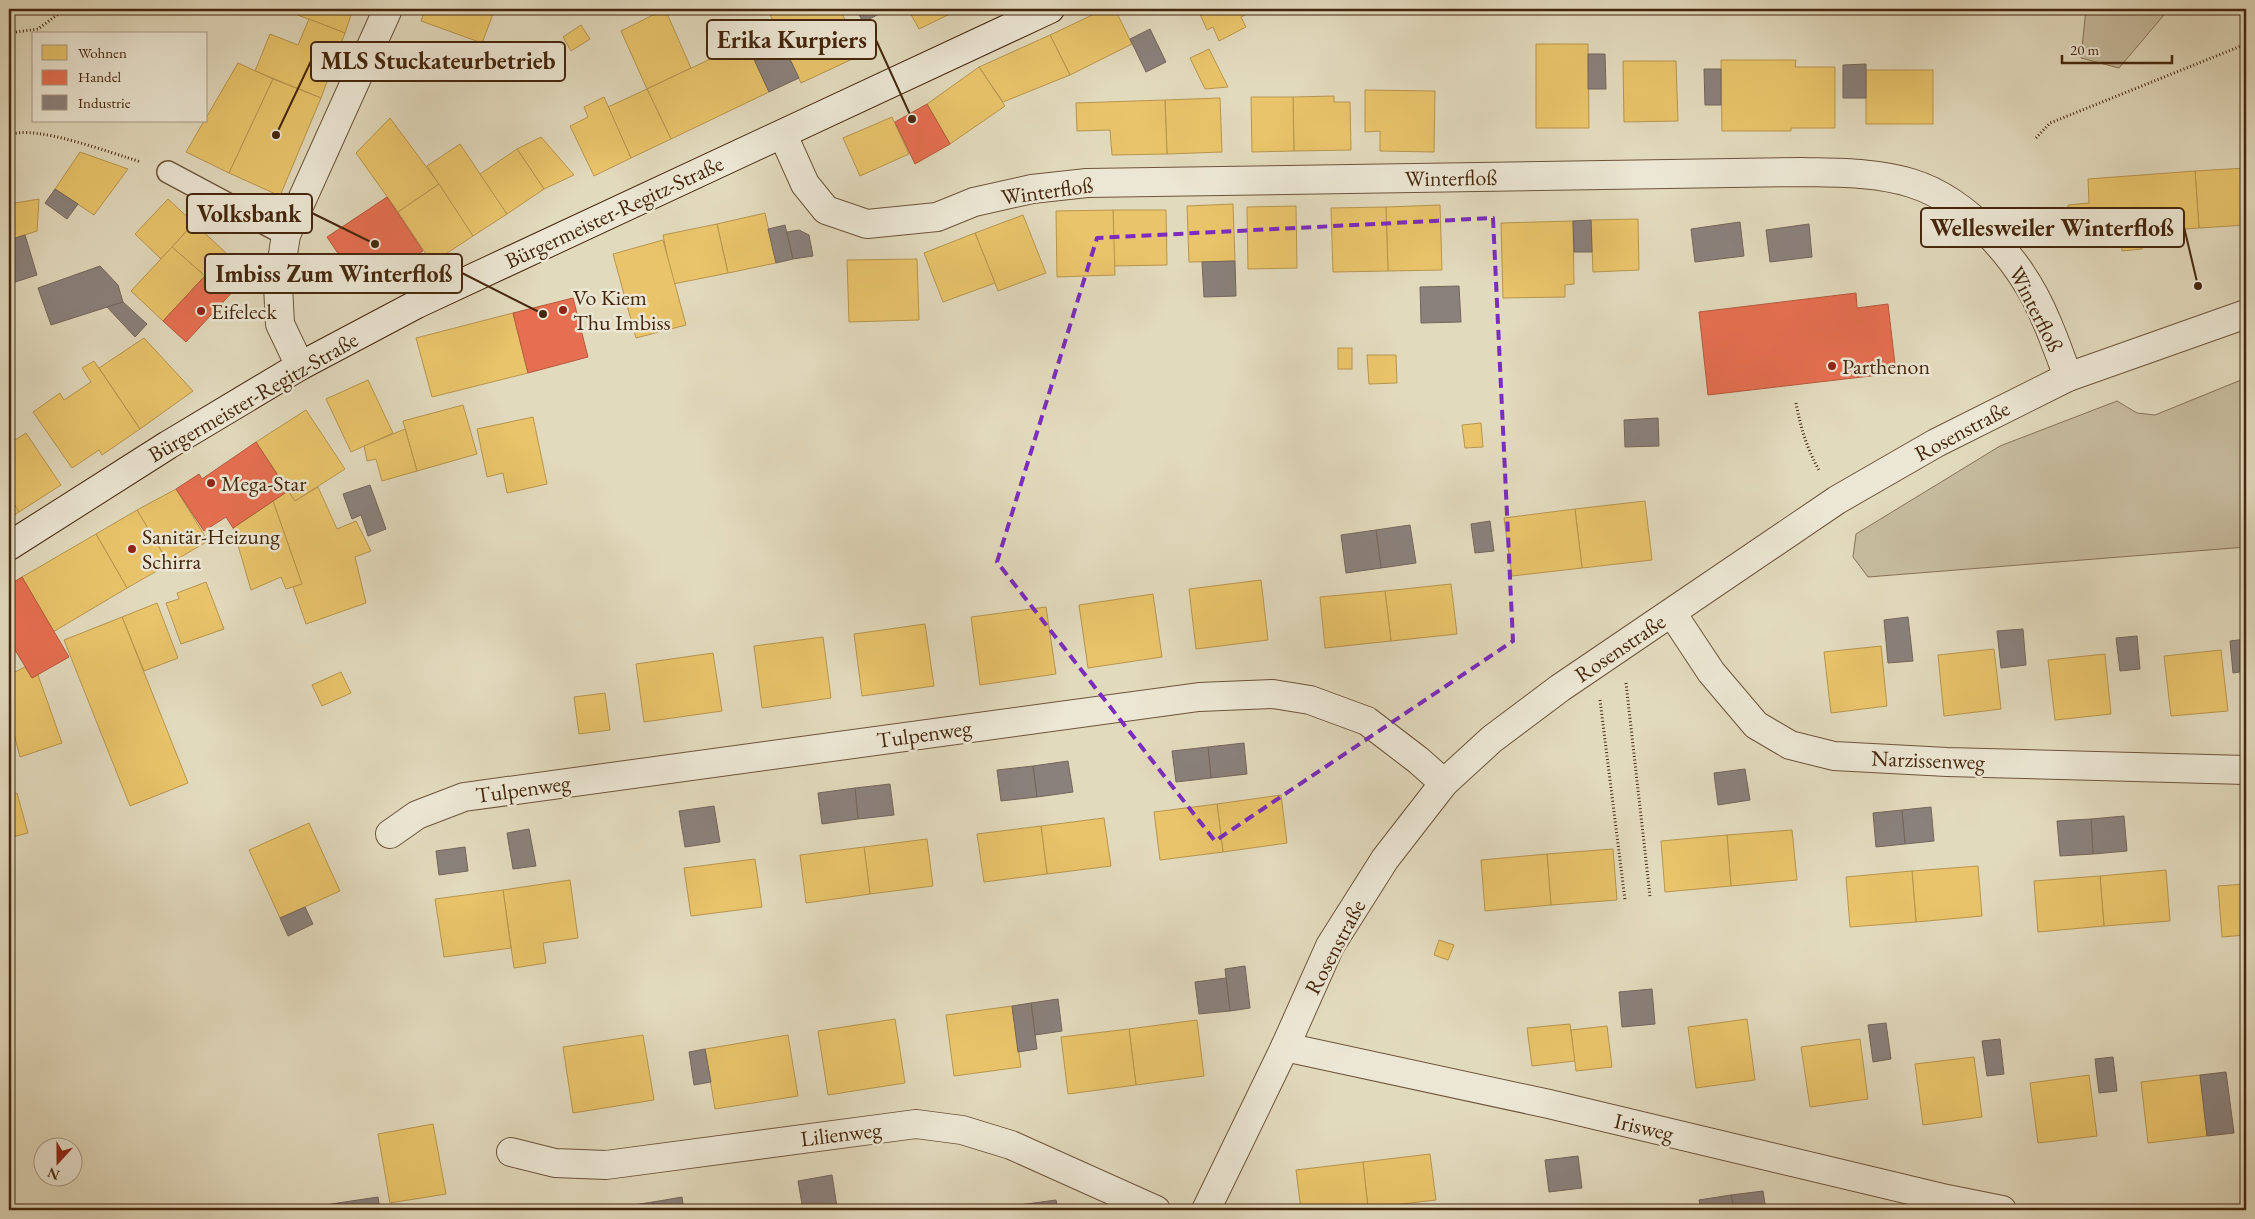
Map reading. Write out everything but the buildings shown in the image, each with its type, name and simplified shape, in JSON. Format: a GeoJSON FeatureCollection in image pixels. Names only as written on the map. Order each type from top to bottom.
{"type":"FeatureCollection","features":[{"type":"Feature","properties":{"kind":"street"},"geometry":{"type":"LineString","coordinates":[[300,366],[280,324],[278,286],[286,235],[388,9]]}},
{"type":"Feature","properties":{"kind":"street","name":"Bürgermeister-Regitz-Straße"},"geometry":{"type":"LineString","coordinates":[[9,546],[300,366],[435,295],[1050,9]]}},
{"type":"Feature","properties":{"kind":"street","name":"Winterfloß"},"geometry":{"type":"LineString","coordinates":[[783,134],[805,184],[826,210],[867,224],[937,216],[974,202],[1032,189],[1087,184],[1802,172],[1866,173],[1911,183],[1935,193],[1962,208],[2012,260],[2046,318],[2068,376]]}},
{"type":"Feature","properties":{"kind":"street","name":"Rosenstraße"},"geometry":{"type":"LineString","coordinates":[[1206,1210],[1285,1047],[1330,946],[1385,859],[1444,783],[1492,739],[1594,665],[1837,500],[1936,443],[2068,376],[2246,314]]}},
{"type":"Feature","properties":{"kind":"street","name":"Narzissenweg"},"geometry":{"type":"LineString","coordinates":[[1672,613],[1711,672],[1756,725],[1790,745],[1834,756],[2246,770]]}},
{"type":"Feature","properties":{"kind":"street","name":"Tulpenweg"},"geometry":{"type":"LineString","coordinates":[[390,834],[417,814],[464,797],[1199,696],[1273,694],[1310,700],[1366,721],[1418,760],[1444,783]]}},
{"type":"Feature","properties":{"kind":"street","name":"Irisweg"},"geometry":{"type":"LineString","coordinates":[[1285,1047],[1549,1104],[1946,1199],[2002,1210]]}},
{"type":"Feature","properties":{"kind":"street","name":"Lilienweg"},"geometry":{"type":"LineString","coordinates":[[511,1152],[555,1163],[606,1165],[916,1124],[962,1130],[1011,1145],[1156,1210]]}},
{"type":"Feature","properties":{"kind":"lane"},"geometry":{"type":"LineString","coordinates":[[168,172],[286,235]]}},
{"type":"Feature","properties":{"kind":"path"},"geometry":{"type":"LineString","coordinates":[[9,33],[38,29],[66,9]]}},
{"type":"Feature","properties":{"kind":"path"},"geometry":{"type":"LineString","coordinates":[[2036,138],[2050,122],[2246,44]]}},
{"type":"Feature","properties":{"kind":"path"},"geometry":{"type":"LineString","coordinates":[[9,135],[17,132],[40,133],[148,164],[168,172]]}},
{"type":"Feature","properties":{"kind":"path"},"geometry":{"type":"LineString","coordinates":[[1796,403],[1801,430],[1808,450],[1837,500]]}},
{"type":"Feature","properties":{"kind":"path"},"geometry":{"type":"LineString","coordinates":[[1618,649],[1624,668],[1650,896]]}},
{"type":"Feature","properties":{"kind":"path"},"geometry":{"type":"LineString","coordinates":[[1594,665],[1625,900]]}},
{"type":"Feature","properties":{"kind":"highlighted area"},"geometry":{"type":"Polygon","coordinates":[[[1493,218],[1513,641],[1215,841],[997,562],[1097,238],[1493,218]]]}},
{"type":"Feature","properties":{"kind":"shaded area"},"geometry":{"type":"Polygon","coordinates":[[[2086,9],[2169,9],[2119,68],[2081,58],[2086,9]]]}},
{"type":"Feature","properties":{"kind":"shaded area"},"geometry":{"type":"Polygon","coordinates":[[[2246,378],[2246,547],[1868,577],[1853,557],[1856,534],[2000,446],[2117,401],[2137,413],[2155,415],[2246,378]]]}},
{"type":"Feature","properties":{"kind":"place","name":"Erika Kurpiers"},"geometry":{"type":"Point","coordinates":[912,119]}},
{"type":"Feature","properties":{"kind":"place","name":"MLS Stuckateurbetrieb"},"geometry":{"type":"Point","coordinates":[276,135]}},
{"type":"Feature","properties":{"kind":"place","name":"Volksbank"},"geometry":{"type":"Point","coordinates":[375,244]}},
{"type":"Feature","properties":{"kind":"place","name":"Wellesweiler Winterfloß"},"geometry":{"type":"Point","coordinates":[2198,286]}},
{"type":"Feature","properties":{"kind":"place","name":"Vo Kiem Thu Imbiss"},"geometry":{"type":"Point","coordinates":[563,310]}},
{"type":"Feature","properties":{"kind":"place","name":"Eifeleck"},"geometry":{"type":"Point","coordinates":[201,311]}},
{"type":"Feature","properties":{"kind":"place","name":"Imbiss Zum Winterfloß"},"geometry":{"type":"Point","coordinates":[543,314]}},
{"type":"Feature","properties":{"kind":"place","name":"Parthenon"},"geometry":{"type":"Point","coordinates":[1832,366]}},
{"type":"Feature","properties":{"kind":"place","name":"Mega-Star"},"geometry":{"type":"Point","coordinates":[211,483]}},
{"type":"Feature","properties":{"kind":"place","name":"Sanitär-Heizung Schirra"},"geometry":{"type":"Point","coordinates":[132,549]}}]}
